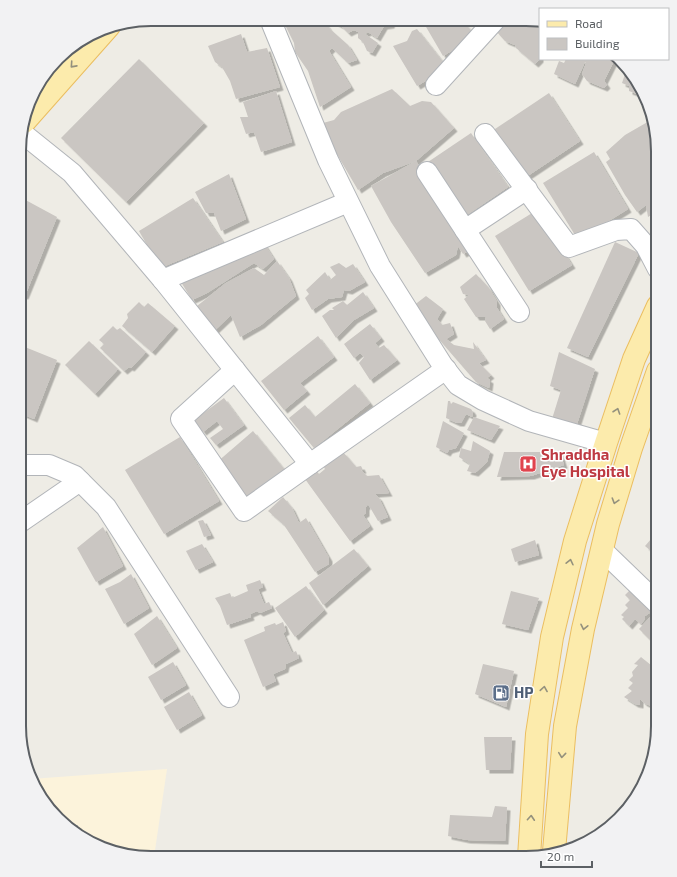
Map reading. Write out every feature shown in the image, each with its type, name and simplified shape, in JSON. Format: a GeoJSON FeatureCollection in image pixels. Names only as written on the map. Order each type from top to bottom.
{"type":"FeatureCollection","features":[{"type":"Feature","properties":{"kind":"main road"},"geometry":{"type":"LineString","coordinates":[[32,112],[98,38]]}},
{"type":"Feature","properties":{"kind":"main road"},"geometry":{"type":"LineString","coordinates":[[529,851],[537,734],[552,637],[575,541],[634,359],[651,321]]}},
{"type":"Feature","properties":{"kind":"main road"},"geometry":{"type":"LineString","coordinates":[[554,848],[565,726],[583,629],[602,550],[631,448],[651,391]]}},
{"type":"Feature","properties":{"kind":"street"},"geometry":{"type":"LineString","coordinates":[[273,26],[328,160],[380,266],[446,369],[458,385],[483,400],[522,418],[606,443]]}},
{"type":"Feature","properties":{"kind":"street"},"geometry":{"type":"LineString","coordinates":[[436,85],[490,26]]}},
{"type":"Feature","properties":{"kind":"street"},"geometry":{"type":"LineString","coordinates":[[485,134],[569,247],[616,230],[631,229],[646,246],[651,256]]}},
{"type":"Feature","properties":{"kind":"street"},"geometry":{"type":"LineString","coordinates":[[27,137],[72,173],[163,280],[310,464]]}},
{"type":"Feature","properties":{"kind":"street"},"geometry":{"type":"LineString","coordinates":[[427,172],[519,312]]}},
{"type":"Feature","properties":{"kind":"street"},"geometry":{"type":"LineString","coordinates":[[465,230],[527,189]]}},
{"type":"Feature","properties":{"kind":"street"},"geometry":{"type":"LineString","coordinates":[[163,280],[348,202]]}},
{"type":"Feature","properties":{"kind":"street"},"geometry":{"type":"LineString","coordinates":[[235,370],[181,419],[244,511],[446,369]]}},
{"type":"Feature","properties":{"kind":"street"},"geometry":{"type":"LineString","coordinates":[[26,465],[49,465],[75,476],[106,507],[229,697]]}},
{"type":"Feature","properties":{"kind":"street"},"geometry":{"type":"LineString","coordinates":[[26,519],[80,481]]}},
{"type":"Feature","properties":{"kind":"street"},"geometry":{"type":"LineString","coordinates":[[602,550],[651,597]]}},
{"type":"Feature","properties":{"kind":"shaded area"},"geometry":{"type":"Polygon","coordinates":[[[167,769],[155,851],[127,849],[88,834],[75,825],[52,802],[38,778],[167,769]]]}},
{"type":"Feature","properties":{"kind":"building"},"geometry":{"type":"Polygon","coordinates":[[[286,26],[328,26],[348,45],[357,60],[348,63],[332,48],[329,51],[351,87],[320,107],[308,71],[295,52],[294,43],[286,26]]]}},
{"type":"Feature","properties":{"kind":"building"},"geometry":{"type":"Polygon","coordinates":[[[341,26],[384,26],[377,38],[368,32],[365,34],[378,43],[372,53],[367,51],[363,42],[358,38],[358,32],[354,30],[348,33],[341,26]]]}},
{"type":"Feature","properties":{"kind":"building"},"geometry":{"type":"Polygon","coordinates":[[[426,26],[467,26],[473,33],[453,50],[443,56],[426,26]]]}},
{"type":"Feature","properties":{"kind":"building"},"geometry":{"type":"Polygon","coordinates":[[[500,26],[539,27],[539,60],[535,64],[516,48],[515,45],[505,41],[496,31],[500,26]]]}},
{"type":"Feature","properties":{"kind":"building"},"geometry":{"type":"Polygon","coordinates":[[[417,29],[443,62],[427,80],[417,86],[393,46],[407,41],[412,31],[417,29]]]}},
{"type":"Feature","properties":{"kind":"building"},"geometry":{"type":"Polygon","coordinates":[[[241,34],[247,52],[267,48],[280,87],[236,99],[230,81],[222,67],[215,62],[208,46],[241,34]]]}},
{"type":"Feature","properties":{"kind":"building"},"geometry":{"type":"Polygon","coordinates":[[[139,59],[204,123],[126,202],[61,138],[139,59]]]}},
{"type":"Feature","properties":{"kind":"building"},"geometry":{"type":"Polygon","coordinates":[[[566,60],[611,60],[613,62],[604,81],[607,85],[604,88],[587,81],[582,74],[586,63],[585,62],[575,84],[554,74],[559,61],[564,63],[566,60]]]}},
{"type":"Feature","properties":{"kind":"building"},"geometry":{"type":"Polygon","coordinates":[[[625,75],[637,94],[629,91],[629,86],[622,83],[625,75]]]}},
{"type":"Feature","properties":{"kind":"building"},"geometry":{"type":"Polygon","coordinates":[[[392,89],[410,106],[422,101],[431,102],[454,128],[416,161],[383,173],[358,190],[335,151],[323,123],[334,120],[341,112],[392,89]]]}},
{"type":"Feature","properties":{"kind":"building"},"geometry":{"type":"Polygon","coordinates":[[[276,91],[292,142],[261,152],[254,132],[246,134],[240,117],[248,117],[243,102],[276,91]]]}},
{"type":"Feature","properties":{"kind":"building"},"geometry":{"type":"Polygon","coordinates":[[[549,93],[580,141],[523,179],[492,131],[549,93]]]}},
{"type":"Feature","properties":{"kind":"building"},"geometry":{"type":"Polygon","coordinates":[[[648,122],[651,151],[651,215],[648,217],[646,205],[637,212],[625,195],[606,162],[610,159],[606,152],[625,135],[648,122]]]}},
{"type":"Feature","properties":{"kind":"building"},"geometry":{"type":"Polygon","coordinates":[[[471,133],[508,187],[464,217],[428,162],[471,133]]]}},
{"type":"Feature","properties":{"kind":"building"},"geometry":{"type":"Polygon","coordinates":[[[594,152],[628,209],[578,240],[543,183],[594,152]]]}},
{"type":"Feature","properties":{"kind":"building"},"geometry":{"type":"Polygon","coordinates":[[[416,161],[470,250],[463,254],[458,246],[456,255],[425,273],[391,222],[371,186],[416,161]]]}},
{"type":"Feature","properties":{"kind":"building"},"geometry":{"type":"Polygon","coordinates":[[[229,174],[246,219],[221,231],[214,213],[206,213],[195,192],[229,174]]]}},
{"type":"Feature","properties":{"kind":"building"},"geometry":{"type":"Polygon","coordinates":[[[193,198],[223,242],[160,268],[139,231],[193,198]]]}},
{"type":"Feature","properties":{"kind":"building"},"geometry":{"type":"Polygon","coordinates":[[[26,200],[57,217],[26,294],[26,200]]]}},
{"type":"Feature","properties":{"kind":"building"},"geometry":{"type":"Polygon","coordinates":[[[537,210],[572,265],[529,291],[495,236],[537,210]]]}},
{"type":"Feature","properties":{"kind":"building"},"geometry":{"type":"Polygon","coordinates":[[[263,242],[274,259],[263,269],[254,263],[207,293],[192,300],[181,282],[263,242]]]}},
{"type":"Feature","properties":{"kind":"building"},"geometry":{"type":"Polygon","coordinates":[[[615,242],[639,253],[588,357],[567,348],[615,242]]]}},
{"type":"Feature","properties":{"kind":"building"},"geometry":{"type":"Polygon","coordinates":[[[277,261],[289,278],[296,296],[261,325],[240,337],[231,315],[213,332],[197,306],[226,283],[254,268],[264,275],[277,261]]]}},
{"type":"Feature","properties":{"kind":"building"},"geometry":{"type":"Polygon","coordinates":[[[339,263],[346,268],[353,264],[365,282],[349,291],[344,290],[342,297],[328,299],[312,310],[305,298],[309,294],[306,290],[325,272],[330,280],[336,275],[330,267],[339,263]]]}},
{"type":"Feature","properties":{"kind":"building"},"geometry":{"type":"Polygon","coordinates":[[[476,274],[489,288],[497,302],[497,308],[504,319],[490,329],[485,321],[486,317],[476,317],[464,299],[469,295],[463,294],[460,287],[476,274]]]}},
{"type":"Feature","properties":{"kind":"building"},"geometry":{"type":"Polygon","coordinates":[[[363,292],[374,308],[354,320],[336,338],[322,316],[330,310],[334,310],[332,308],[343,301],[347,305],[363,292]]]}},
{"type":"Feature","properties":{"kind":"building"},"geometry":{"type":"Polygon","coordinates":[[[426,296],[443,309],[437,319],[442,325],[450,323],[454,334],[446,339],[454,345],[474,349],[473,342],[486,360],[479,363],[491,375],[487,378],[490,380],[489,388],[476,382],[437,337],[433,339],[413,306],[426,296]]]}},
{"type":"Feature","properties":{"kind":"building"},"geometry":{"type":"Polygon","coordinates":[[[139,302],[144,307],[148,303],[175,326],[152,352],[122,326],[128,318],[127,314],[139,302]]]}},
{"type":"Feature","properties":{"kind":"building"},"geometry":{"type":"Polygon","coordinates":[[[370,324],[381,338],[375,343],[379,348],[384,345],[397,360],[370,380],[359,363],[364,357],[360,353],[354,358],[344,344],[370,324]]]}},
{"type":"Feature","properties":{"kind":"building"},"geometry":{"type":"Polygon","coordinates":[[[113,326],[117,330],[120,328],[146,352],[131,368],[129,367],[124,371],[100,348],[104,344],[99,340],[113,326]]]}},
{"type":"Feature","properties":{"kind":"building"},"geometry":{"type":"Polygon","coordinates":[[[318,336],[334,357],[300,383],[307,391],[284,410],[261,381],[318,336]]]}},
{"type":"Feature","properties":{"kind":"building"},"geometry":{"type":"Polygon","coordinates":[[[89,341],[118,369],[95,394],[65,365],[89,341]]]}},
{"type":"Feature","properties":{"kind":"building"},"geometry":{"type":"Polygon","coordinates":[[[26,347],[57,360],[34,419],[26,416],[26,347]]]}},
{"type":"Feature","properties":{"kind":"building"},"geometry":{"type":"Polygon","coordinates":[[[559,352],[595,369],[577,424],[552,419],[561,390],[550,386],[559,352]]]}},
{"type":"Feature","properties":{"kind":"building"},"geometry":{"type":"Polygon","coordinates":[[[355,384],[370,403],[314,448],[289,418],[305,405],[315,417],[355,384]]]}},
{"type":"Feature","properties":{"kind":"building"},"geometry":{"type":"Polygon","coordinates":[[[224,398],[244,425],[216,445],[210,438],[223,429],[217,421],[203,432],[194,420],[224,398]]]}},
{"type":"Feature","properties":{"kind":"building"},"geometry":{"type":"Polygon","coordinates":[[[448,401],[450,401],[451,404],[453,402],[471,409],[473,412],[472,417],[466,414],[461,423],[457,423],[446,418],[448,401]]]}},
{"type":"Feature","properties":{"kind":"building"},"geometry":{"type":"Polygon","coordinates":[[[474,417],[500,426],[491,440],[467,430],[474,417]]]}},
{"type":"Feature","properties":{"kind":"building"},"geometry":{"type":"Polygon","coordinates":[[[443,421],[464,433],[456,448],[449,450],[447,453],[436,447],[443,421]]]}},
{"type":"Feature","properties":{"kind":"building"},"geometry":{"type":"Polygon","coordinates":[[[253,431],[284,469],[245,502],[216,463],[253,431]]]}},
{"type":"Feature","properties":{"kind":"building"},"geometry":{"type":"Polygon","coordinates":[[[180,437],[219,501],[164,534],[125,470],[180,437]]]}},
{"type":"Feature","properties":{"kind":"building"},"geometry":{"type":"Polygon","coordinates":[[[473,441],[490,451],[487,462],[475,473],[467,471],[470,464],[459,457],[461,448],[471,451],[473,441]]]}},
{"type":"Feature","properties":{"kind":"building"},"geometry":{"type":"Polygon","coordinates":[[[343,452],[356,467],[361,466],[363,470],[361,470],[367,476],[379,475],[389,493],[375,494],[379,498],[388,517],[378,521],[368,504],[366,507],[366,513],[363,515],[370,526],[350,541],[305,479],[316,470],[319,474],[325,469],[322,464],[343,452]]]}},
{"type":"Feature","properties":{"kind":"building"},"geometry":{"type":"Polygon","coordinates":[[[504,452],[560,452],[564,465],[531,476],[497,477],[504,452]]]}},
{"type":"Feature","properties":{"kind":"building"},"geometry":{"type":"Polygon","coordinates":[[[283,497],[292,508],[299,523],[306,518],[329,558],[329,564],[315,572],[284,525],[268,511],[283,497]]]}},
{"type":"Feature","properties":{"kind":"building"},"geometry":{"type":"Polygon","coordinates":[[[203,520],[211,535],[204,537],[198,521],[203,520]]]}},
{"type":"Feature","properties":{"kind":"building"},"geometry":{"type":"Polygon","coordinates":[[[103,527],[123,566],[96,582],[77,548],[103,527]]]}},
{"type":"Feature","properties":{"kind":"building"},"geometry":{"type":"Polygon","coordinates":[[[651,539],[651,551],[645,546],[651,539]]]}},
{"type":"Feature","properties":{"kind":"building"},"geometry":{"type":"Polygon","coordinates":[[[535,540],[539,555],[515,562],[511,549],[535,540]]]}},
{"type":"Feature","properties":{"kind":"building"},"geometry":{"type":"Polygon","coordinates":[[[202,544],[213,562],[196,570],[186,551],[202,544]]]}},
{"type":"Feature","properties":{"kind":"building"},"geometry":{"type":"Polygon","coordinates":[[[354,549],[368,566],[323,605],[309,583],[354,549]]]}},
{"type":"Feature","properties":{"kind":"building"},"geometry":{"type":"Polygon","coordinates":[[[131,574],[149,608],[124,624],[105,589],[120,582],[131,574]]]}},
{"type":"Feature","properties":{"kind":"building"},"geometry":{"type":"Polygon","coordinates":[[[260,580],[263,587],[258,589],[264,604],[269,602],[272,608],[260,613],[257,611],[250,614],[251,617],[227,625],[220,606],[215,598],[230,593],[232,598],[248,591],[246,585],[260,580]]]}},
{"type":"Feature","properties":{"kind":"building"},"geometry":{"type":"Polygon","coordinates":[[[306,586],[324,610],[295,637],[275,608],[306,586]]]}},
{"type":"Feature","properties":{"kind":"building"},"geometry":{"type":"Polygon","coordinates":[[[634,586],[651,602],[651,612],[645,616],[645,619],[641,624],[635,619],[629,626],[622,619],[624,617],[621,615],[628,608],[625,605],[630,600],[625,595],[634,586]]]}},
{"type":"Feature","properties":{"kind":"building"},"geometry":{"type":"Polygon","coordinates":[[[511,591],[539,598],[528,630],[502,624],[511,591]]]}},
{"type":"Feature","properties":{"kind":"building"},"geometry":{"type":"Polygon","coordinates":[[[157,616],[177,648],[152,665],[134,634],[157,616]]]}},
{"type":"Feature","properties":{"kind":"building"},"geometry":{"type":"Polygon","coordinates":[[[651,616],[651,641],[639,629],[651,616]]]}},
{"type":"Feature","properties":{"kind":"building"},"geometry":{"type":"Polygon","coordinates":[[[283,622],[286,631],[283,633],[292,653],[296,651],[299,658],[286,664],[285,669],[273,674],[276,681],[263,687],[244,640],[265,631],[264,627],[283,622]]]}},
{"type":"Feature","properties":{"kind":"building"},"geometry":{"type":"Polygon","coordinates":[[[641,657],[651,665],[651,706],[644,703],[640,699],[640,705],[635,704],[624,697],[632,691],[628,688],[633,683],[629,680],[633,676],[632,672],[638,665],[634,664],[641,657]]]}},
{"type":"Feature","properties":{"kind":"building"},"geometry":{"type":"Polygon","coordinates":[[[173,662],[186,685],[161,700],[148,677],[173,662]]]}},
{"type":"Feature","properties":{"kind":"building"},"geometry":{"type":"Polygon","coordinates":[[[483,664],[514,671],[506,707],[475,694],[483,664]]]}},
{"type":"Feature","properties":{"kind":"building"},"geometry":{"type":"Polygon","coordinates":[[[189,692],[202,715],[177,730],[164,707],[189,692]]]}},
{"type":"Feature","properties":{"kind":"building"},"geometry":{"type":"Polygon","coordinates":[[[484,737],[512,737],[510,770],[486,770],[484,737]]]}},
{"type":"Feature","properties":{"kind":"building"},"geometry":{"type":"Polygon","coordinates":[[[495,806],[507,807],[505,841],[467,840],[448,836],[450,815],[492,817],[495,806]]]}},
{"type":"Feature","properties":{"kind":"place","name":"Shraddha Eye Hospital"},"geometry":{"type":"Point","coordinates":[528,464]}},
{"type":"Feature","properties":{"kind":"place","name":"HP"},"geometry":{"type":"Point","coordinates":[501,693]}}]}
